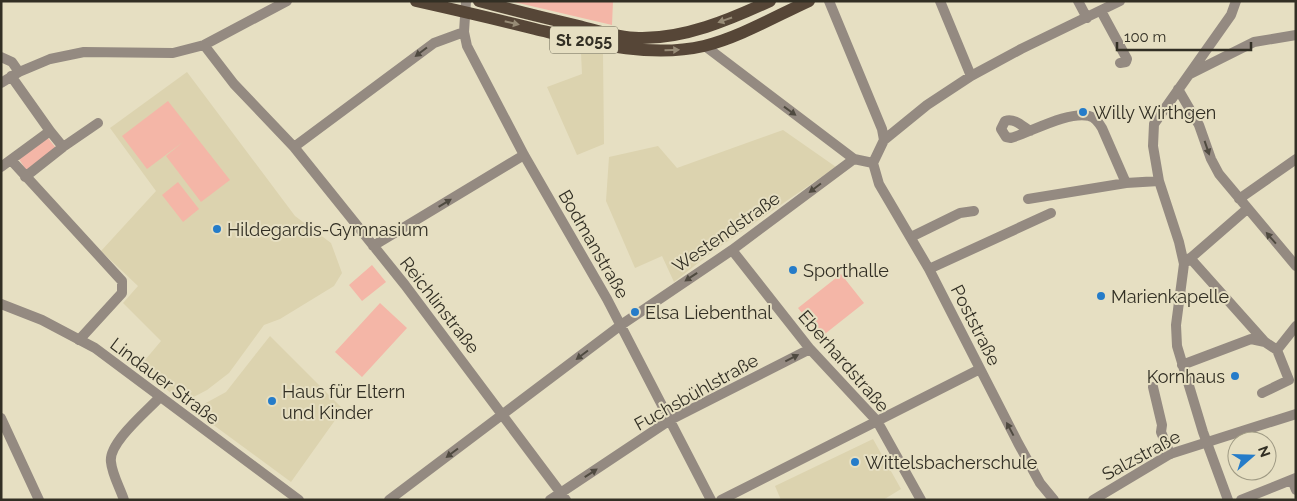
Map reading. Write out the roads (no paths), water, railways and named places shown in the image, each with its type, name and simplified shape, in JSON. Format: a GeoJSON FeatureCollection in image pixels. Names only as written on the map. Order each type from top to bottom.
{"type":"FeatureCollection","features":[{"type":"Feature","properties":{"kind":"main road","name":"St 2055"},"geometry":{"type":"LineString","coordinates":[[416,1],[466,7],[584,40],[634,49],[670,51],[705,46],[732,36],[809,1]]}},
{"type":"Feature","properties":{"kind":"main road","name":"St 2055"},"geometry":{"type":"LineString","coordinates":[[479,1],[605,33],[638,38],[678,34],[708,26],[737,16],[770,1]]}},
{"type":"Feature","properties":{"kind":"street"},"geometry":{"type":"LineString","coordinates":[[830,1],[882,130],[884,140]]}},
{"type":"Feature","properties":{"kind":"street"},"geometry":{"type":"LineString","coordinates":[[940,1],[971,76]]}},
{"type":"Feature","properties":{"kind":"street"},"geometry":{"type":"LineString","coordinates":[[1078,1],[1086,18]]}},
{"type":"Feature","properties":{"kind":"street"},"geometry":{"type":"LineString","coordinates":[[705,46],[854,159],[874,163],[884,140],[927,105],[971,76],[1021,49],[1120,1]]}},
{"type":"Feature","properties":{"kind":"street"},"geometry":{"type":"LineString","coordinates":[[1236,1],[1231,15],[1154,124],[1153,146],[1159,181],[1187,261],[1265,342],[1277,350],[1292,376],[1289,380],[1262,393]]}},
{"type":"Feature","properties":{"kind":"street"},"geometry":{"type":"LineString","coordinates":[[1,83],[15,74],[50,59],[84,52],[173,52],[204,45],[283,3]]}},
{"type":"Feature","properties":{"kind":"street","name":"Bodmanstraße"},"geometry":{"type":"LineString","coordinates":[[466,7],[466,29],[464,32],[467,46],[524,155],[621,326],[711,500]]}},
{"type":"Feature","properties":{"kind":"street"},"geometry":{"type":"LineString","coordinates":[[1101,11],[1127,59],[1126,62],[1120,63]]}},
{"type":"Feature","properties":{"kind":"street"},"geometry":{"type":"LineString","coordinates":[[294,147],[434,43],[464,32]]}},
{"type":"Feature","properties":{"kind":"street"},"geometry":{"type":"LineString","coordinates":[[1189,75],[1254,42],[1296,35]]}},
{"type":"Feature","properties":{"kind":"street","name":"Reichlinstraße"},"geometry":{"type":"LineString","coordinates":[[204,45],[234,84],[294,147],[405,285],[564,496]]}},
{"type":"Feature","properties":{"kind":"street"},"geometry":{"type":"LineString","coordinates":[[1,57],[12,62],[15,74],[50,131],[63,147]]}},
{"type":"Feature","properties":{"kind":"street"},"geometry":{"type":"LineString","coordinates":[[1178,89],[1199,125],[1211,159],[1219,174],[1296,266]]}},
{"type":"Feature","properties":{"kind":"street"},"geometry":{"type":"LineString","coordinates":[[1030,131],[1072,116],[1090,116],[1097,120],[1102,128],[1126,183]]}},
{"type":"Feature","properties":{"kind":"street"},"geometry":{"type":"LineString","coordinates":[[25,177],[63,147],[98,123]]}},
{"type":"Feature","properties":{"kind":"street"},"geometry":{"type":"LineString","coordinates":[[1,167],[50,131]]}},
{"type":"Feature","properties":{"kind":"street"},"geometry":{"type":"LineString","coordinates":[[373,246],[524,155]]}},
{"type":"Feature","properties":{"kind":"street","name":"Westendstraße"},"geometry":{"type":"LineString","coordinates":[[389,500],[621,326],[732,250],[854,159]]}},
{"type":"Feature","properties":{"kind":"street"},"geometry":{"type":"LineString","coordinates":[[1239,199],[1296,159]]}},
{"type":"Feature","properties":{"kind":"street"},"geometry":{"type":"LineString","coordinates":[[11,160],[122,281],[124,289],[120,297],[79,340]]}},
{"type":"Feature","properties":{"kind":"street","name":"Poststraße"},"geometry":{"type":"LineString","coordinates":[[874,163],[879,184],[929,269],[990,390],[1040,483],[1054,500]]}},
{"type":"Feature","properties":{"kind":"street"},"geometry":{"type":"LineString","coordinates":[[1028,199],[1126,183],[1159,181]]}},
{"type":"Feature","properties":{"kind":"street"},"geometry":{"type":"LineString","coordinates":[[1228,500],[1206,441],[1182,365],[1176,338],[1187,261],[1247,209]]}},
{"type":"Feature","properties":{"kind":"street"},"geometry":{"type":"LineString","coordinates":[[911,238],[960,213],[974,210]]}},
{"type":"Feature","properties":{"kind":"street"},"geometry":{"type":"LineString","coordinates":[[929,269],[1051,213]]}},
{"type":"Feature","properties":{"kind":"street","name":"Eberhardstraße"},"geometry":{"type":"LineString","coordinates":[[732,250],[810,349],[877,421],[921,500]]}},
{"type":"Feature","properties":{"kind":"street","name":"Lindauer Straße"},"geometry":{"type":"LineString","coordinates":[[1,304],[42,320],[115,362],[299,500]]}},
{"type":"Feature","properties":{"kind":"street"},"geometry":{"type":"LineString","coordinates":[[1277,350],[1296,326]]}},
{"type":"Feature","properties":{"kind":"street"},"geometry":{"type":"LineString","coordinates":[[1182,365],[1251,339],[1265,342]]}},
{"type":"Feature","properties":{"kind":"street","name":"Fuchsbühlstraße"},"geometry":{"type":"LineString","coordinates":[[550,500],[564,496],[670,420],[810,349]]}},
{"type":"Feature","properties":{"kind":"street"},"geometry":{"type":"LineString","coordinates":[[722,500],[980,369]]}},
{"type":"Feature","properties":{"kind":"street"},"geometry":{"type":"LineString","coordinates":[[1152,387],[1162,425],[1161,432],[1170,454]]}},
{"type":"Feature","properties":{"kind":"street"},"geometry":{"type":"LineString","coordinates":[[124,500],[110,463],[114,448],[160,397]]}},
{"type":"Feature","properties":{"kind":"street","name":"Salzstraße"},"geometry":{"type":"LineString","coordinates":[[1093,500],[1170,454],[1296,414]]}},
{"type":"Feature","properties":{"kind":"street"},"geometry":{"type":"LineString","coordinates":[[1,418],[39,500]]}},
{"type":"Feature","properties":{"kind":"street"},"geometry":{"type":"LineString","coordinates":[[1241,500],[1294,482]]}},
{"type":"Feature","properties":{"kind":"place","name":"Willy Wirthgen"},"geometry":{"type":"Point","coordinates":[1083,112]}},
{"type":"Feature","properties":{"kind":"place","name":"Hildegardis-Gymnasium"},"geometry":{"type":"Point","coordinates":[217,229]}},
{"type":"Feature","properties":{"kind":"place","name":"Sporthalle"},"geometry":{"type":"Point","coordinates":[793,270]}},
{"type":"Feature","properties":{"kind":"place","name":"Marienkapelle"},"geometry":{"type":"Point","coordinates":[1101,296]}},
{"type":"Feature","properties":{"kind":"place","name":"Elsa Liebenthal"},"geometry":{"type":"Point","coordinates":[635,312]}},
{"type":"Feature","properties":{"kind":"place","name":"Kornhaus"},"geometry":{"type":"Point","coordinates":[1235,376]}},
{"type":"Feature","properties":{"kind":"place","name":"Haus für Eltern und Kinder"},"geometry":{"type":"Point","coordinates":[272,401]}},
{"type":"Feature","properties":{"kind":"place","name":"Wittelsbacherschule"},"geometry":{"type":"Point","coordinates":[855,462]}}]}
